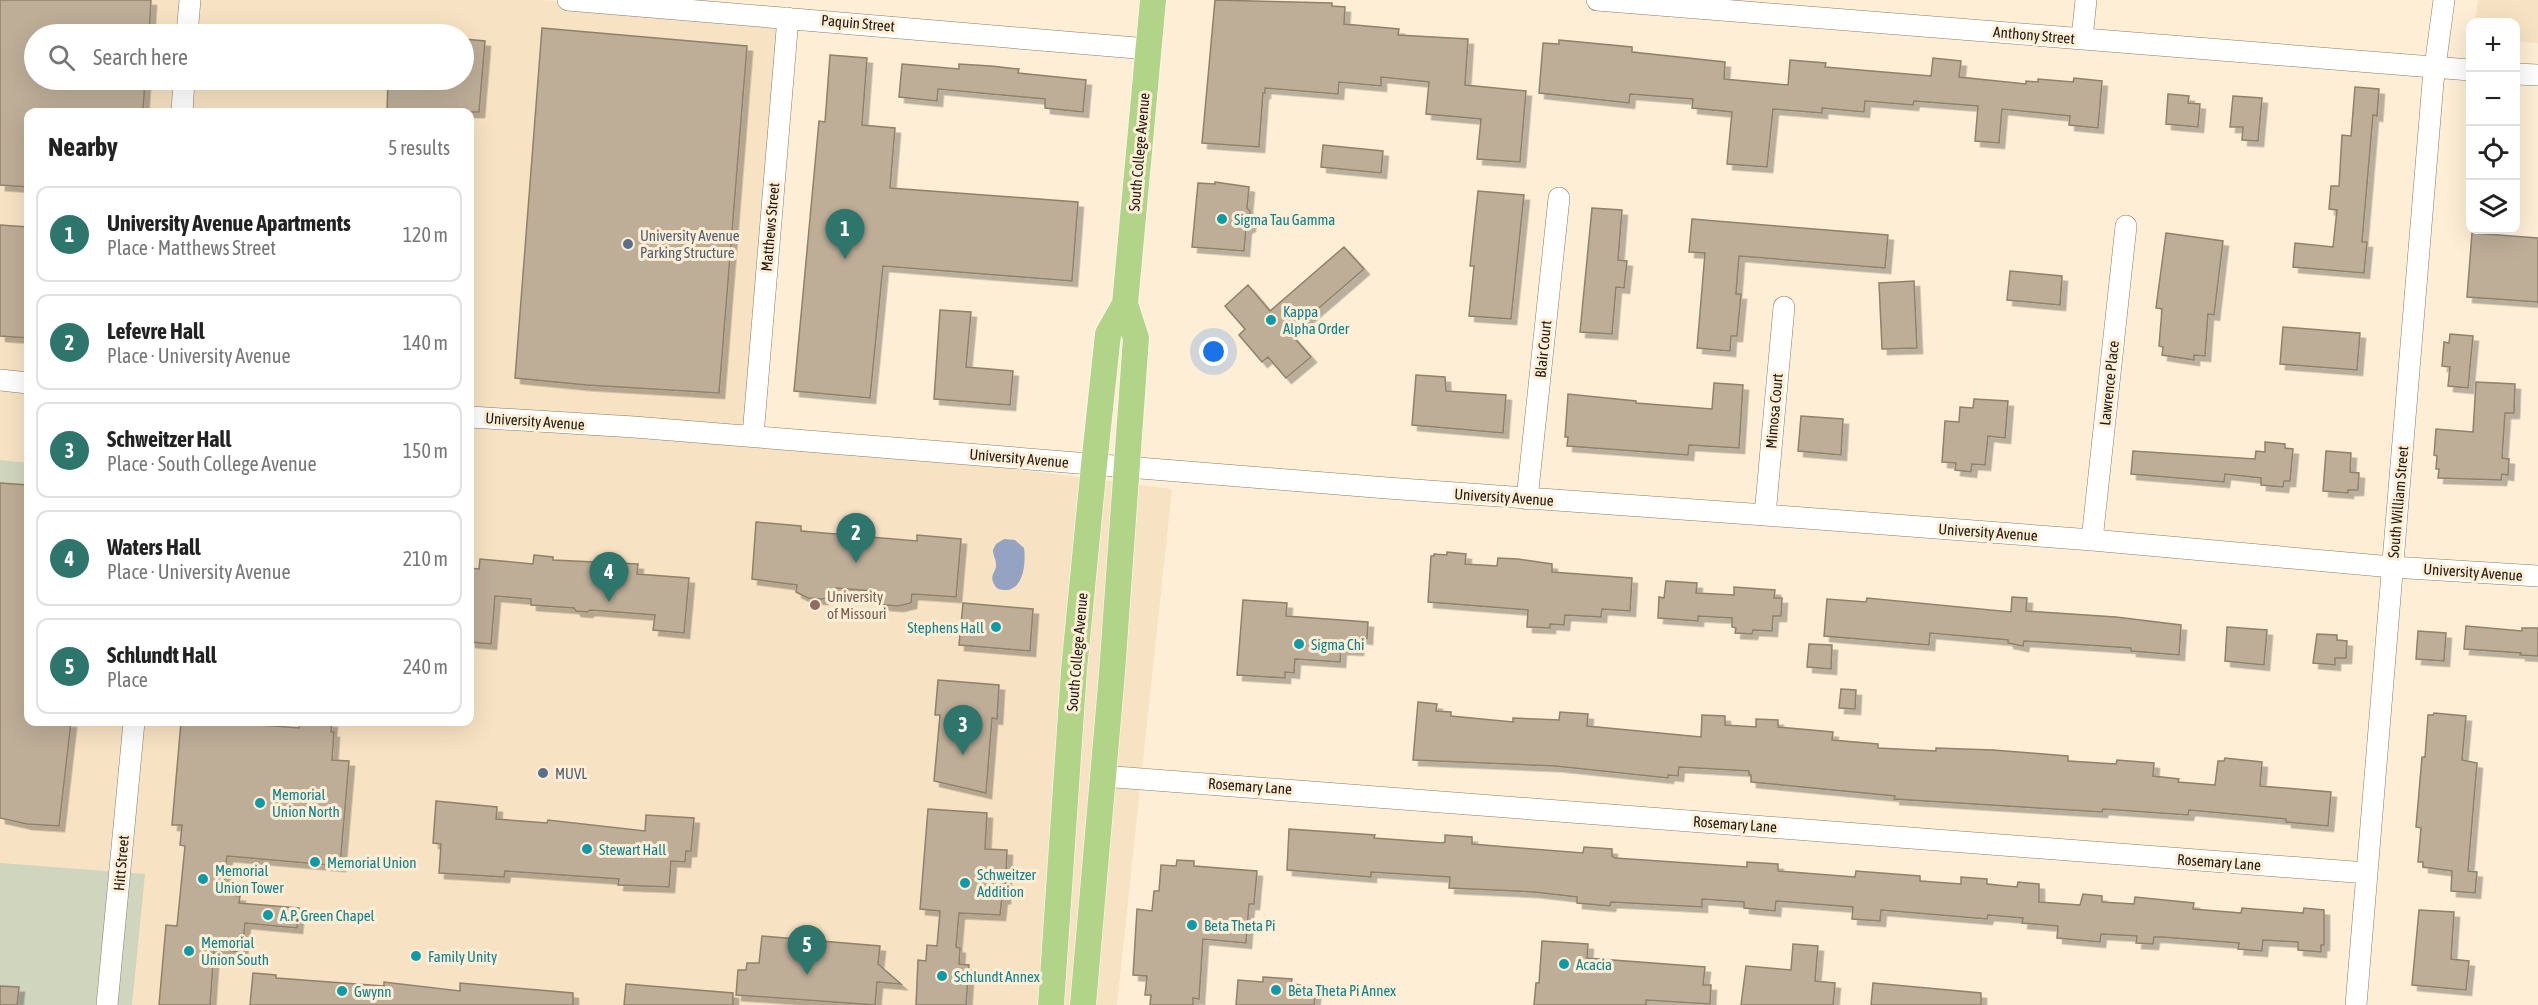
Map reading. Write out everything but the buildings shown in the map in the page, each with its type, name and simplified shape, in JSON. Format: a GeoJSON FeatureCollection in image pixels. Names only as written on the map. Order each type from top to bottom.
{"type":"FeatureCollection","features":[{"type":"Feature","properties":{"kind":"main road","name":"South College Avenue"},"geometry":{"type":"LineString","coordinates":[[1083,1005],[1136,338],[1125,304],[1153,0]]}},
{"type":"Feature","properties":{"kind":"main road","name":"South College Avenue"},"geometry":{"type":"LineString","coordinates":[[1051,1005],[1074,670],[1094,465],[1108,334],[1125,304]]}},
{"type":"Feature","properties":{"kind":"street"},"geometry":{"type":"LineString","coordinates":[[189,24],[190,0]]}},
{"type":"Feature","properties":{"kind":"street","name":"Paquin Street"},"geometry":{"type":"LineString","coordinates":[[568,0],[679,5],[788,18],[1148,49]]}},
{"type":"Feature","properties":{"kind":"street","name":"Anthony Street"},"geometry":{"type":"LineString","coordinates":[[1598,0],[1714,4],[2082,38],[2466,70]]}},
{"type":"Feature","properties":{"kind":"street"},"geometry":{"type":"LineString","coordinates":[[2082,38],[2086,0]]}},
{"type":"Feature","properties":{"kind":"street","name":"South William Street"},"geometry":{"type":"LineString","coordinates":[[2356,1005],[2435,67],[2444,0]]}},
{"type":"Feature","properties":{"kind":"street","name":"Matthews Street"},"geometry":{"type":"LineString","coordinates":[[753,436],[788,18]]}},
{"type":"Feature","properties":{"kind":"street"},"geometry":{"type":"LineString","coordinates":[[2520,74],[2538,75]]}},
{"type":"Feature","properties":{"kind":"street"},"geometry":{"type":"LineString","coordinates":[[182,108],[183,90]]}},
{"type":"Feature","properties":{"kind":"street","name":"Blair Court"},"geometry":{"type":"LineString","coordinates":[[1527,499],[1559,198]]}},
{"type":"Feature","properties":{"kind":"street","name":"Lawrence Place"},"geometry":{"type":"LineString","coordinates":[[2092,540],[2126,226]]}},
{"type":"Feature","properties":{"kind":"street","name":"Mimosa Court"},"geometry":{"type":"LineString","coordinates":[[1765,515],[1784,307]]}},
{"type":"Feature","properties":{"kind":"street"},"geometry":{"type":"LineString","coordinates":[[0,380],[24,382]]}},
{"type":"Feature","properties":{"kind":"street","name":"University Avenue"},"geometry":{"type":"LineString","coordinates":[[474,417],[753,436],[1527,499],[2092,540],[2392,567],[2538,576]]}},
{"type":"Feature","properties":{"kind":"street","name":"Hitt Street"},"geometry":{"type":"LineString","coordinates":[[107,1005],[134,726]]}},
{"type":"Feature","properties":{"kind":"street","name":"Rosemary Lane"},"geometry":{"type":"LineString","coordinates":[[1102,776],[2367,873]]}},
{"type":"Feature","properties":{"kind":"shaded area","name":"University of Missouri"},"geometry":{"type":"Polygon","coordinates":[[[0,0],[540,0],[787,19],[747,435],[1172,489],[1117,1005],[0,1005],[0,0]]]}},
{"type":"Feature","properties":{"kind":"shaded area"},"geometry":{"type":"Polygon","coordinates":[[[2478,0],[2538,0],[2538,43],[2520,41],[2520,18],[2476,18],[2478,0]]]}},
{"type":"Feature","properties":{"kind":"green space"},"geometry":{"type":"Polygon","coordinates":[[[0,460],[24,463],[24,485],[0,483],[0,460]]]}},
{"type":"Feature","properties":{"kind":"green space"},"geometry":{"type":"Polygon","coordinates":[[[0,863],[145,874],[132,1005],[0,1005],[0,863]]]}},
{"type":"Feature","properties":{"kind":"water"},"geometry":{"type":"Polygon","coordinates":[[[1004,539],[1015,540],[1024,548],[1025,554],[1020,581],[1011,589],[1004,590],[997,588],[992,579],[996,566],[993,550],[996,544],[1004,539]]]}},
{"type":"Feature","properties":{"kind":"place","name":"Sigma Tau Gamma"},"geometry":{"type":"Point","coordinates":[1222,219]}},
{"type":"Feature","properties":{"kind":"place","name":"University Avenue Parking Structure"},"geometry":{"type":"Point","coordinates":[628,244]}},
{"type":"Feature","properties":{"kind":"place","name":"University Avenue Apartments"},"geometry":{"type":"Point","coordinates":[845,259]}},
{"type":"Feature","properties":{"kind":"place","name":"Kappa Alpha Order"},"geometry":{"type":"Point","coordinates":[1271,320]}},
{"type":"Feature","properties":{"kind":"place","name":"Lefevre Hall"},"geometry":{"type":"Point","coordinates":[856,563]}},
{"type":"Feature","properties":{"kind":"place","name":"Waters Hall"},"geometry":{"type":"Point","coordinates":[609,602]}},
{"type":"Feature","properties":{"kind":"place","name":"University of Missouri"},"geometry":{"type":"Point","coordinates":[815,605]}},
{"type":"Feature","properties":{"kind":"place","name":"Stephens Hall"},"geometry":{"type":"Point","coordinates":[996,627]}},
{"type":"Feature","properties":{"kind":"place","name":"Sigma Chi"},"geometry":{"type":"Point","coordinates":[1299,644]}},
{"type":"Feature","properties":{"kind":"place","name":"Schweitzer Hall"},"geometry":{"type":"Point","coordinates":[963,755]}},
{"type":"Feature","properties":{"kind":"place","name":"MUVL"},"geometry":{"type":"Point","coordinates":[543,773]}},
{"type":"Feature","properties":{"kind":"place","name":"Memorial Union North"},"geometry":{"type":"Point","coordinates":[260,803]}},
{"type":"Feature","properties":{"kind":"place","name":"Stewart Hall"},"geometry":{"type":"Point","coordinates":[587,849]}},
{"type":"Feature","properties":{"kind":"place","name":"Memorial Union"},"geometry":{"type":"Point","coordinates":[315,862]}},
{"type":"Feature","properties":{"kind":"place","name":"Memorial Union Tower"},"geometry":{"type":"Point","coordinates":[203,879]}},
{"type":"Feature","properties":{"kind":"place","name":"Schweitzer Addition"},"geometry":{"type":"Point","coordinates":[965,883]}},
{"type":"Feature","properties":{"kind":"place","name":"A.P. Green Chapel"},"geometry":{"type":"Point","coordinates":[268,915]}},
{"type":"Feature","properties":{"kind":"place","name":"Beta Theta Pi"},"geometry":{"type":"Point","coordinates":[1192,925]}},
{"type":"Feature","properties":{"kind":"place","name":"Memorial Union South"},"geometry":{"type":"Point","coordinates":[189,951]}},
{"type":"Feature","properties":{"kind":"place","name":"Family Unity"},"geometry":{"type":"Point","coordinates":[416,956]}},
{"type":"Feature","properties":{"kind":"place","name":"Acacia"},"geometry":{"type":"Point","coordinates":[1564,964]}},
{"type":"Feature","properties":{"kind":"place","name":"Schlundt Hall"},"geometry":{"type":"Point","coordinates":[807,975]}},
{"type":"Feature","properties":{"kind":"place","name":"Schlundt Annex"},"geometry":{"type":"Point","coordinates":[942,976]}},
{"type":"Feature","properties":{"kind":"place","name":"Beta Theta Pi Annex"},"geometry":{"type":"Point","coordinates":[1276,990]}},
{"type":"Feature","properties":{"kind":"place","name":"Gwynn"},"geometry":{"type":"Point","coordinates":[342,991]}}]}
